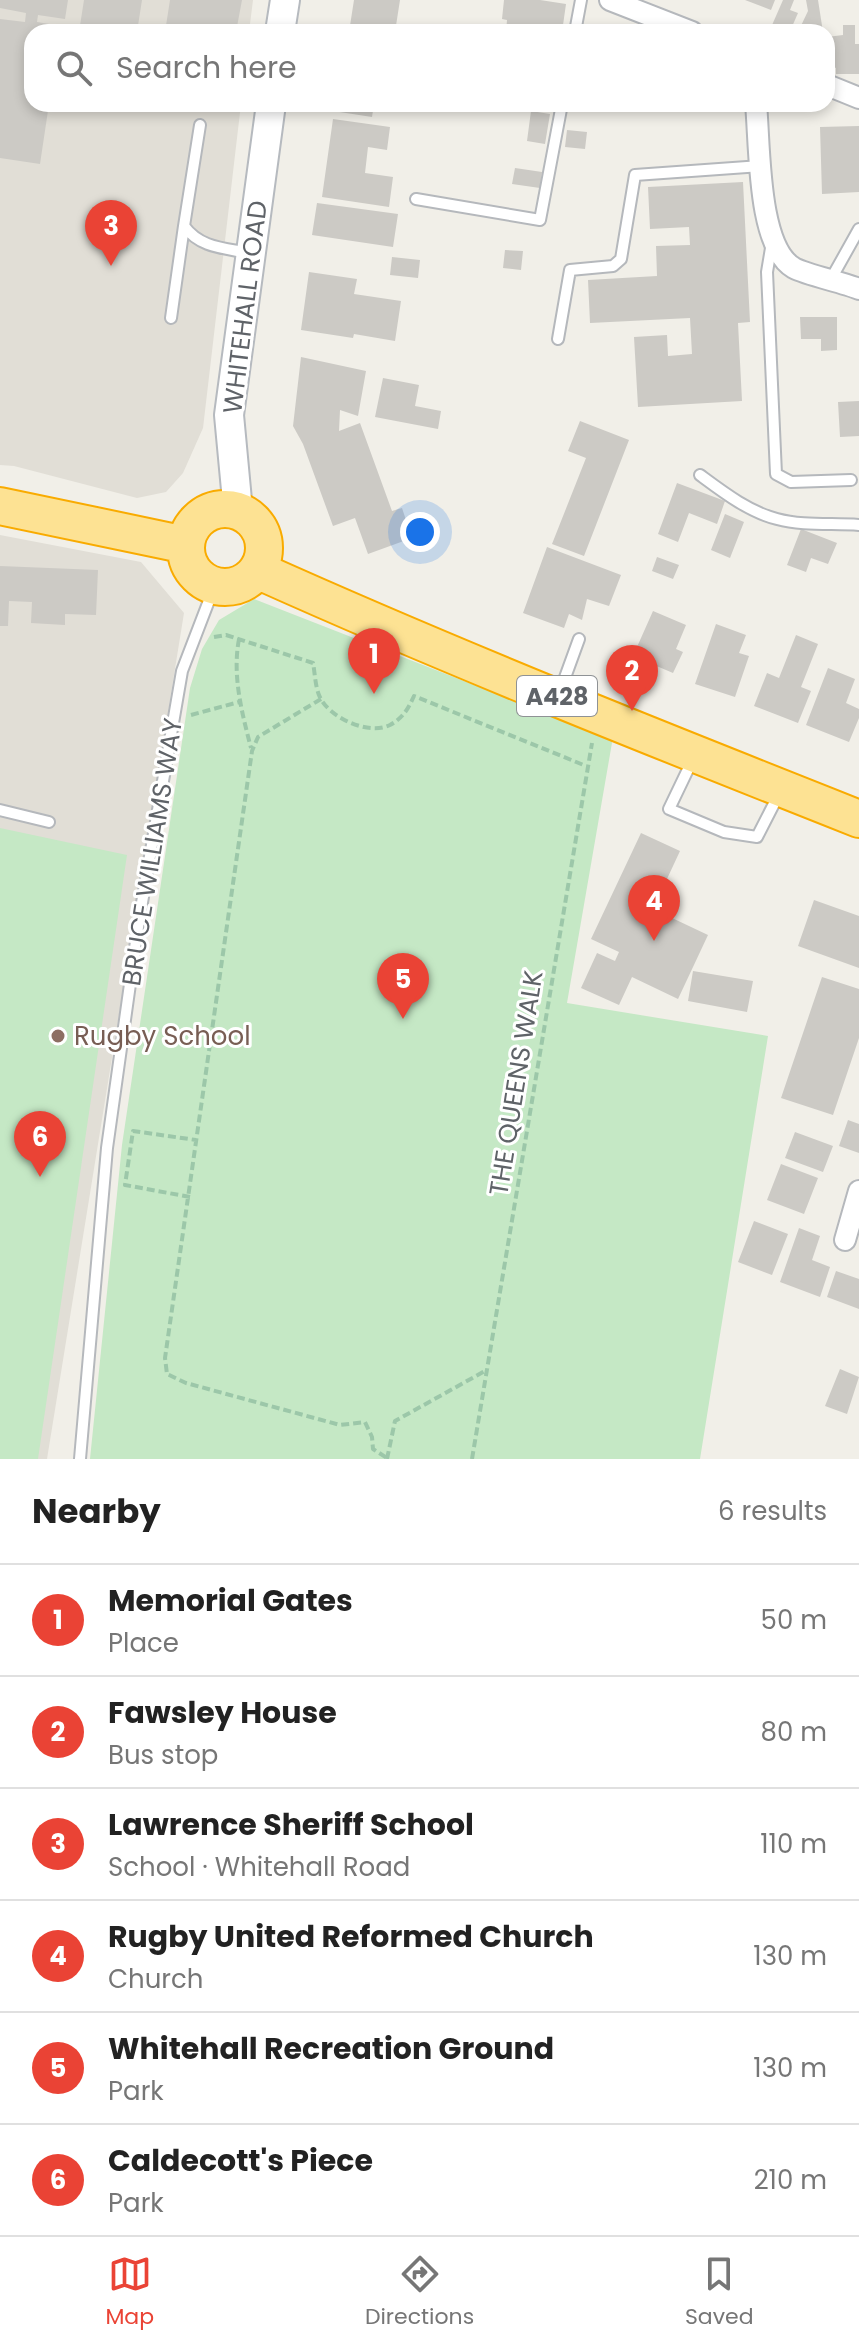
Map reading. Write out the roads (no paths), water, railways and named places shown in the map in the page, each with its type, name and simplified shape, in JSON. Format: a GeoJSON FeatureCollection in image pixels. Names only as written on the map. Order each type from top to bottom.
{"type":"FeatureCollection","features":[{"type":"Feature","properties":{"kind":"highway"},"geometry":{"type":"LineString","coordinates":[[0,506],[186,545]]}},
{"type":"Feature","properties":{"kind":"highway"},"geometry":{"type":"LineString","coordinates":[[226,509],[249,517],[262,536],[264,548],[257,570],[238,585],[215,585],[196,574],[190,565],[186,545],[189,533],[204,515],[226,509]]}},
{"type":"Feature","properties":{"kind":"highway","name":"A428"},"geometry":{"type":"LineString","coordinates":[[257,570],[694,755],[859,819]]}},
{"type":"Feature","properties":{"kind":"main road"},"geometry":{"type":"LineString","coordinates":[[281,24],[285,0]]}},
{"type":"Feature","properties":{"kind":"main road","name":"WHITEHALL ROAD"},"geometry":{"type":"LineString","coordinates":[[238,511],[229,415],[270,112]]}},
{"type":"Feature","properties":{"kind":"street"},"geometry":{"type":"LineString","coordinates":[[610,0],[672,24]]}},
{"type":"Feature","properties":{"kind":"street"},"geometry":{"type":"LineString","coordinates":[[835,88],[859,98]]}},
{"type":"Feature","properties":{"kind":"street"},"geometry":{"type":"LineString","coordinates":[[757,112],[767,226],[780,255],[795,268],[859,289]]}},
{"type":"Feature","properties":{"kind":"street"},"geometry":{"type":"LineString","coordinates":[[845,1240],[859,1191]]}},
{"type":"Feature","properties":{"kind":"lane"},"geometry":{"type":"LineString","coordinates":[[576,24],[581,0]]}},
{"type":"Feature","properties":{"kind":"lane"},"geometry":{"type":"LineString","coordinates":[[416,199],[540,220],[560,112]]}},
{"type":"Feature","properties":{"kind":"lane"},"geometry":{"type":"LineString","coordinates":[[171,318],[200,125]]}},
{"type":"Feature","properties":{"kind":"lane"},"geometry":{"type":"LineString","coordinates":[[558,339],[570,270],[613,266],[621,259],[635,175],[761,166]]}},
{"type":"Feature","properties":{"kind":"lane"},"geometry":{"type":"LineString","coordinates":[[184,226],[193,239],[251,253]]}},
{"type":"Feature","properties":{"kind":"lane"},"geometry":{"type":"LineString","coordinates":[[831,279],[859,229]]}},
{"type":"Feature","properties":{"kind":"lane"},"geometry":{"type":"LineString","coordinates":[[772,240],[767,272],[776,474],[791,482],[851,480]]}},
{"type":"Feature","properties":{"kind":"lane"},"geometry":{"type":"LineString","coordinates":[[700,475],[736,501],[775,519],[859,525]]}},
{"type":"Feature","properties":{"kind":"lane","name":"BRUCE WILLIAMS WAY"},"geometry":{"type":"LineString","coordinates":[[80,1459],[107,1148],[139,920],[182,671],[215,585]]}},
{"type":"Feature","properties":{"kind":"lane"},"geometry":{"type":"LineString","coordinates":[[558,696],[579,639]]}},
{"type":"Feature","properties":{"kind":"lane"},"geometry":{"type":"LineString","coordinates":[[694,755],[669,809],[724,832],[757,837],[782,788]]}},
{"type":"Feature","properties":{"kind":"lane"},"geometry":{"type":"LineString","coordinates":[[0,810],[49,822]]}},
{"type":"Feature","properties":{"kind":"place","name":"Lawrence Sheriff School"},"geometry":{"type":"Point","coordinates":[111,266]}},
{"type":"Feature","properties":{"kind":"place","name":"Memorial Gates"},"geometry":{"type":"Point","coordinates":[374,694]}},
{"type":"Feature","properties":{"kind":"place","name":"Fawsley House"},"geometry":{"type":"Point","coordinates":[632,711]}},
{"type":"Feature","properties":{"kind":"place","name":"Rugby United Reformed Church"},"geometry":{"type":"Point","coordinates":[654,941]}},
{"type":"Feature","properties":{"kind":"place","name":"Whitehall Recreation Ground"},"geometry":{"type":"Point","coordinates":[403,1019]}},
{"type":"Feature","properties":{"kind":"place","name":"Rugby School"},"geometry":{"type":"Point","coordinates":[58,1036]}},
{"type":"Feature","properties":{"kind":"place","name":"Caldecott's Piece"},"geometry":{"type":"Point","coordinates":[40,1177]}}]}
